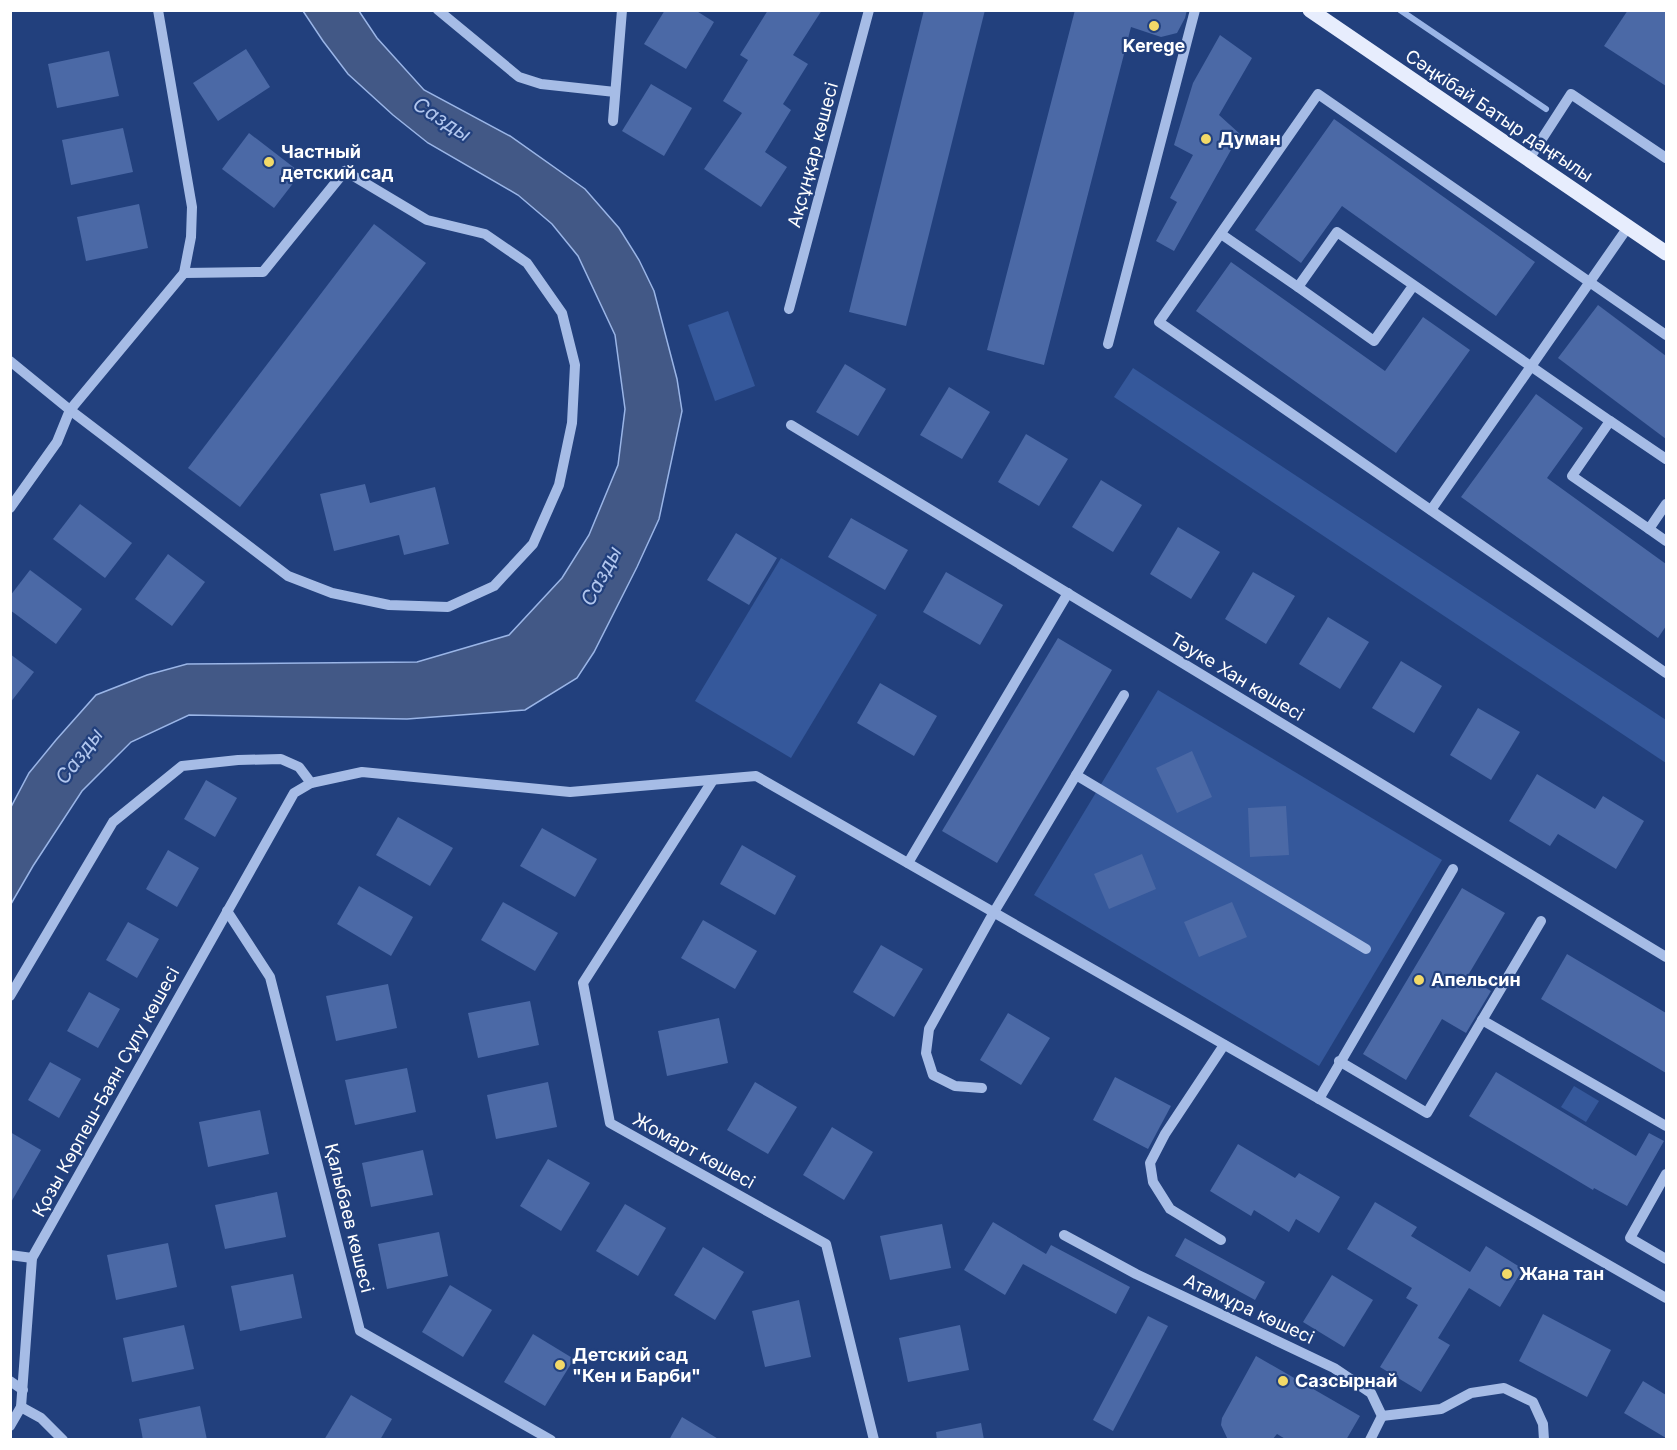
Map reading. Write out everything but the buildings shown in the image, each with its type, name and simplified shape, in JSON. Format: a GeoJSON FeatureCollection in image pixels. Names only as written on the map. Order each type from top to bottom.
{"type":"FeatureCollection","features":[{"type":"Feature","properties":{"kind":"main road","name":"Сәңкібай Батыр даңғылы"},"geometry":{"type":"LineString","coordinates":[[1310,10],[1666,253]]}},
{"type":"Feature","properties":{"kind":"street"},"geometry":{"type":"LineString","coordinates":[[10,508],[57,442],[70,410],[184,273],[191,237],[192,207],[158,10]]}},
{"type":"Feature","properties":{"kind":"street"},"geometry":{"type":"LineString","coordinates":[[438,10],[519,77],[541,84],[615,92]]}},
{"type":"Feature","properties":{"kind":"street"},"geometry":{"type":"LineString","coordinates":[[613,121],[622,10]]}},
{"type":"Feature","properties":{"kind":"street","name":"Ақсұңқар көшесі"},"geometry":{"type":"LineString","coordinates":[[789,309],[869,10]]}},
{"type":"Feature","properties":{"kind":"street"},"geometry":{"type":"LineString","coordinates":[[1108,344],[1196,10]]}},
{"type":"Feature","properties":{"kind":"street"},"geometry":{"type":"LineString","coordinates":[[1666,335],[1318,94],[1159,322],[1666,673]]}},
{"type":"Feature","properties":{"kind":"street"},"geometry":{"type":"LineString","coordinates":[[1528,159],[1571,94],[1666,158]]}},
{"type":"Feature","properties":{"kind":"street"},"geometry":{"type":"LineString","coordinates":[[10,361],[70,410],[288,576],[332,593],[389,605],[448,607],[495,586],[534,544],[559,485],[572,423],[575,365],[562,313],[527,263],[485,234],[427,220],[345,171],[263,272],[184,273]]}},
{"type":"Feature","properties":{"kind":"street"},"geometry":{"type":"LineString","coordinates":[[1431,510],[1628,227]]}},
{"type":"Feature","properties":{"kind":"street"},"geometry":{"type":"LineString","coordinates":[[1298,287],[1337,232],[1666,459]]}},
{"type":"Feature","properties":{"kind":"street"},"geometry":{"type":"LineString","coordinates":[[1221,234],[1374,341],[1413,286]]}},
{"type":"Feature","properties":{"kind":"street"},"geometry":{"type":"LineString","coordinates":[[1610,421],[1572,476],[1666,541]]}},
{"type":"Feature","properties":{"kind":"street","name":"Тәуке Хан көшесі"},"geometry":{"type":"LineString","coordinates":[[791,425],[1666,957]]}},
{"type":"Feature","properties":{"kind":"street"},"geometry":{"type":"LineString","coordinates":[[1649,529],[1666,504]]}},
{"type":"Feature","properties":{"kind":"street"},"geometry":{"type":"LineString","coordinates":[[908,863],[1068,593]]}},
{"type":"Feature","properties":{"kind":"street"},"geometry":{"type":"LineString","coordinates":[[982,1088],[956,1086],[933,1076],[926,1053],[929,1029],[994,912],[1124,695]]}},
{"type":"Feature","properties":{"kind":"street"},"geometry":{"type":"LineString","coordinates":[[10,996],[113,822],[182,766],[238,760],[281,759],[299,767],[310,783],[362,772],[570,792],[756,776],[1666,1298]]}},
{"type":"Feature","properties":{"kind":"street"},"geometry":{"type":"LineString","coordinates":[[1076,775],[1366,949]]}},
{"type":"Feature","properties":{"kind":"street","name":"Жомарт көшесі"},"geometry":{"type":"LineString","coordinates":[[713,780],[583,983],[610,1123],[826,1244],[874,1440]]}},
{"type":"Feature","properties":{"kind":"street","name":"Қозы Көрпеш-Баян Сұлу көшесі"},"geometry":{"type":"LineString","coordinates":[[10,1426],[21,1407],[32,1258],[294,793],[310,783]]}},
{"type":"Feature","properties":{"kind":"street"},"geometry":{"type":"LineString","coordinates":[[1319,1099],[1339,1061],[1453,869]]}},
{"type":"Feature","properties":{"kind":"street","name":"Қалыбаев көшесі"},"geometry":{"type":"LineString","coordinates":[[227,911],[270,977],[360,1331],[551,1440]]}},
{"type":"Feature","properties":{"kind":"street"},"geometry":{"type":"LineString","coordinates":[[1339,1061],[1427,1113],[1541,921]]}},
{"type":"Feature","properties":{"kind":"street"},"geometry":{"type":"LineString","coordinates":[[1482,1020],[1666,1126]]}},
{"type":"Feature","properties":{"kind":"street"},"geometry":{"type":"LineString","coordinates":[[1221,1240],[1170,1209],[1153,1182],[1150,1163],[1165,1134],[1224,1045]]}},
{"type":"Feature","properties":{"kind":"street"},"geometry":{"type":"LineString","coordinates":[[1666,1174],[1629,1238],[1666,1259]]}},
{"type":"Feature","properties":{"kind":"street","name":"Атамұра көшесі"},"geometry":{"type":"LineString","coordinates":[[1064,1235],[1137,1274],[1334,1368],[1371,1393],[1382,1416]]}},
{"type":"Feature","properties":{"kind":"street"},"geometry":{"type":"LineString","coordinates":[[10,1255],[32,1258]]}},
{"type":"Feature","properties":{"kind":"street"},"geometry":{"type":"LineString","coordinates":[[10,1381],[23,1390]]}},
{"type":"Feature","properties":{"kind":"street"},"geometry":{"type":"LineString","coordinates":[[1370,1440],[1382,1416],[1442,1409],[1471,1393],[1504,1388],[1533,1402],[1543,1424],[1544,1440]]}},
{"type":"Feature","properties":{"kind":"street"},"geometry":{"type":"LineString","coordinates":[[21,1407],[41,1418],[63,1440]]}},
{"type":"Feature","properties":{"kind":"shaded area"},"geometry":{"type":"Polygon","coordinates":[[[728,311],[755,386],[715,401],[688,325],[728,311]]]}},
{"type":"Feature","properties":{"kind":"shaded area"},"geometry":{"type":"Polygon","coordinates":[[[1133,368],[1666,720],[1666,763],[1114,397],[1133,368]]]}},
{"type":"Feature","properties":{"kind":"shaded area"},"geometry":{"type":"Polygon","coordinates":[[[781,558],[877,615],[791,758],[695,701],[781,558]]]}},
{"type":"Feature","properties":{"kind":"shaded area"},"geometry":{"type":"Polygon","coordinates":[[[1158,690],[1442,860],[1319,1066],[1034,895],[1158,690]]]}},
{"type":"Feature","properties":{"kind":"shaded area"},"geometry":{"type":"Polygon","coordinates":[[[1574,1086],[1599,1101],[1586,1122],[1561,1107],[1574,1086]]]}},
{"type":"Feature","properties":{"kind":"water","name":"Сазды"},"geometry":{"type":"Polygon","coordinates":[[[303,11],[359,11],[377,38],[424,90],[510,136],[585,189],[619,228],[639,260],[654,291],[677,379],[682,411],[659,519],[594,652],[577,678],[525,710],[407,719],[189,715],[131,742],[82,791],[11,904],[11,807],[29,773],[96,695],[147,675],[187,664],[417,662],[509,635],[562,578],[589,535],[618,465],[625,409],[615,335],[578,256],[552,224],[518,195],[428,143],[393,115],[348,74],[303,11]]]}},
{"type":"Feature","properties":{"kind":"waterway"},"geometry":{"type":"LineString","coordinates":[[1400,10],[1546,109]]}},
{"type":"Feature","properties":{"kind":"place","name":"Kerege"},"geometry":{"type":"Point","coordinates":[1154,26]}},
{"type":"Feature","properties":{"kind":"place","name":"Думан"},"geometry":{"type":"Point","coordinates":[1206,139]}},
{"type":"Feature","properties":{"kind":"place","name":"Частный детский сад"},"geometry":{"type":"Point","coordinates":[269,162]}},
{"type":"Feature","properties":{"kind":"place","name":"Апельсин"},"geometry":{"type":"Point","coordinates":[1419,980]}},
{"type":"Feature","properties":{"kind":"place","name":"Жана тан"},"geometry":{"type":"Point","coordinates":[1507,1274]}},
{"type":"Feature","properties":{"kind":"place","name":"Детский сад \"Кен и Барби\""},"geometry":{"type":"Point","coordinates":[560,1365]}},
{"type":"Feature","properties":{"kind":"place","name":"Сазсырнай"},"geometry":{"type":"Point","coordinates":[1283,1381]}}]}
